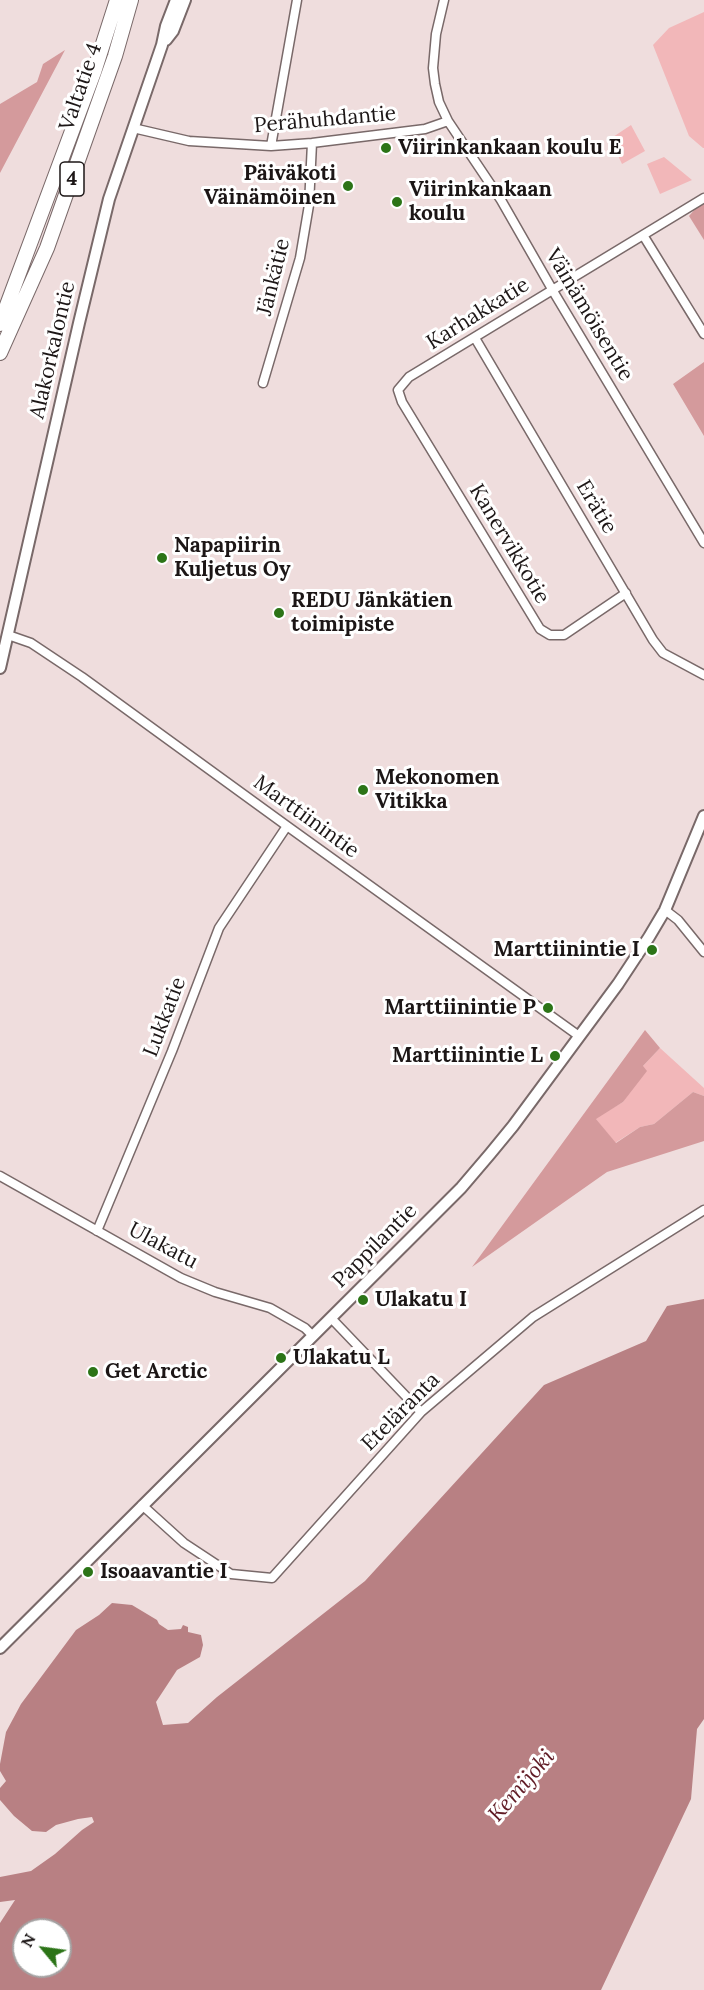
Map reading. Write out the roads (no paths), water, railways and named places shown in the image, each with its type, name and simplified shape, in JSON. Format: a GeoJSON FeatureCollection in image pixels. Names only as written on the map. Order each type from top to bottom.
{"type":"FeatureCollection","features":[{"type":"Feature","properties":{"kind":"highway","name":"Valtatie 4"},"geometry":{"type":"LineString","coordinates":[[0,324],[94,72],[117,0]]}},
{"type":"Feature","properties":{"kind":"highway","name":"Valtatie 4"},"geometry":{"type":"LineString","coordinates":[[0,353],[47,248],[115,56],[131,0]]}},
{"type":"Feature","properties":{"kind":"highway"},"geometry":{"type":"LineString","coordinates":[[115,56],[138,0]]}},
{"type":"Feature","properties":{"kind":"street","name":"Alakorkalontie"},"geometry":{"type":"LineString","coordinates":[[0,668],[109,199],[176,0]]}},
{"type":"Feature","properties":{"kind":"street","name":"Alakorkalontie"},"geometry":{"type":"LineString","coordinates":[[162,45],[173,30],[185,0]]}},
{"type":"Feature","properties":{"kind":"street"},"geometry":{"type":"LineString","coordinates":[[271,146],[297,0]]}},
{"type":"Feature","properties":{"kind":"street","name":"Väinämöisentie"},"geometry":{"type":"LineString","coordinates":[[444,0],[436,34],[433,68],[439,102],[448,121],[501,200],[552,290],[704,543]]}},
{"type":"Feature","properties":{"kind":"street","name":"Perähuhdantie"},"geometry":{"type":"LineString","coordinates":[[133,128],[189,141],[271,146],[425,129],[448,121]]}},
{"type":"Feature","properties":{"kind":"street","name":"Jänkätie"},"geometry":{"type":"LineString","coordinates":[[263,383],[300,258],[309,205],[312,143]]}},
{"type":"Feature","properties":{"kind":"street","name":"Karhakkatie"},"geometry":{"type":"LineString","coordinates":[[398,390],[409,377],[704,198]]}},
{"type":"Feature","properties":{"kind":"street"},"geometry":{"type":"LineString","coordinates":[[643,235],[704,334]]}},
{"type":"Feature","properties":{"kind":"street","name":"Erätie"},"geometry":{"type":"LineString","coordinates":[[475,338],[653,640],[663,653],[704,675]]}},
{"type":"Feature","properties":{"kind":"street","name":"Kanervikkotie"},"geometry":{"type":"LineString","coordinates":[[398,390],[402,402],[540,629],[550,635],[564,635],[626,592]]}},
{"type":"Feature","properties":{"kind":"street","name":"Marttiinintie"},"geometry":{"type":"LineString","coordinates":[[8,635],[31,643],[82,677],[579,1036]]}},
{"type":"Feature","properties":{"kind":"street","name":"Pappilantie"},"geometry":{"type":"LineString","coordinates":[[0,1648],[461,1188],[513,1126],[630,966],[665,909],[704,816]]}},
{"type":"Feature","properties":{"kind":"street","name":"Lukkatie"},"geometry":{"type":"LineString","coordinates":[[97,1231],[172,1051],[219,928],[287,826]]}},
{"type":"Feature","properties":{"kind":"street"},"geometry":{"type":"LineString","coordinates":[[665,909],[678,920],[704,952]]}},
{"type":"Feature","properties":{"kind":"street","name":"Ulakatu"},"geometry":{"type":"LineString","coordinates":[[0,1176],[181,1278],[215,1292],[270,1308],[305,1328],[314,1336]]}},
{"type":"Feature","properties":{"kind":"street","name":"Eteläranta"},"geometry":{"type":"LineString","coordinates":[[142,1505],[184,1543],[231,1574],[272,1578],[421,1412],[533,1317],[704,1210]]}},
{"type":"Feature","properties":{"kind":"street"},"geometry":{"type":"LineString","coordinates":[[331,1318],[421,1412]]}},
{"type":"Feature","properties":{"kind":"water","name":"Kemijoki"},"geometry":{"type":"Polygon","coordinates":[[[704,1299],[704,1719],[697,1729],[691,1799],[601,1990],[0,1990],[0,1923],[15,1900],[0,1902],[0,1877],[31,1871],[94,1822],[92,1817],[78,1819],[56,1825],[46,1832],[32,1831],[0,1800],[0,1788],[6,1781],[0,1771],[0,1764],[6,1732],[21,1704],[76,1630],[99,1615],[112,1603],[132,1605],[157,1620],[168,1630],[181,1629],[183,1625],[188,1627],[188,1632],[201,1635],[203,1645],[200,1657],[177,1670],[156,1702],[163,1725],[188,1723],[217,1697],[365,1581],[544,1385],[646,1341],[667,1306],[704,1299]]]}},
{"type":"Feature","properties":{"kind":"place","name":"Viirinkankaan koulu E"},"geometry":{"type":"Point","coordinates":[386,148]}},
{"type":"Feature","properties":{"kind":"place","name":"Päiväkoti Väinämöinen"},"geometry":{"type":"Point","coordinates":[348,186]}},
{"type":"Feature","properties":{"kind":"place","name":"Viirinkankaan koulu"},"geometry":{"type":"Point","coordinates":[397,202]}},
{"type":"Feature","properties":{"kind":"place","name":"Napapiirin Kuljetus Oy"},"geometry":{"type":"Point","coordinates":[162,558]}},
{"type":"Feature","properties":{"kind":"place","name":"REDU Jänkätien toimipiste"},"geometry":{"type":"Point","coordinates":[279,613]}},
{"type":"Feature","properties":{"kind":"place","name":"Mekonomen Vitikka"},"geometry":{"type":"Point","coordinates":[363,790]}},
{"type":"Feature","properties":{"kind":"place","name":"Marttiinintie I"},"geometry":{"type":"Point","coordinates":[652,950]}},
{"type":"Feature","properties":{"kind":"place","name":"Marttiinintie P"},"geometry":{"type":"Point","coordinates":[548,1008]}},
{"type":"Feature","properties":{"kind":"place","name":"Marttiinintie L"},"geometry":{"type":"Point","coordinates":[555,1056]}},
{"type":"Feature","properties":{"kind":"place","name":"Ulakatu I"},"geometry":{"type":"Point","coordinates":[363,1300]}},
{"type":"Feature","properties":{"kind":"place","name":"Ulakatu L"},"geometry":{"type":"Point","coordinates":[281,1358]}},
{"type":"Feature","properties":{"kind":"place","name":"Get Arctic"},"geometry":{"type":"Point","coordinates":[93,1372]}},
{"type":"Feature","properties":{"kind":"place","name":"Isoaavantie I"},"geometry":{"type":"Point","coordinates":[88,1572]}}]}
